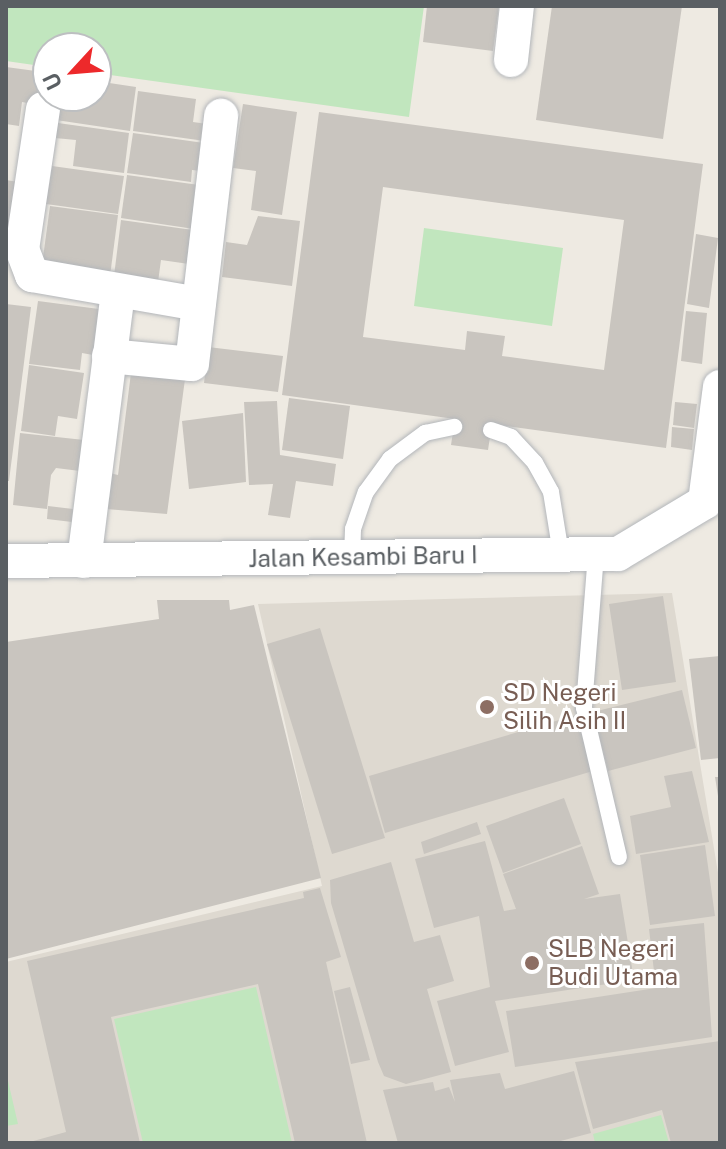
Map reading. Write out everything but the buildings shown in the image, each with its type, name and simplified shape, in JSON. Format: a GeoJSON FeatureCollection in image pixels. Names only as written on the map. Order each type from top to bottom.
{"type":"FeatureCollection","features":[{"type":"Feature","properties":{"kind":"street"},"geometry":{"type":"LineString","coordinates":[[511,60],[517,6]]}},
{"type":"Feature","properties":{"kind":"street"},"geometry":{"type":"LineString","coordinates":[[43,112],[24,262],[43,282],[199,304]]}},
{"type":"Feature","properties":{"kind":"street"},"geometry":{"type":"LineString","coordinates":[[109,356],[188,368],[199,304],[221,116]]}},
{"type":"Feature","properties":{"kind":"street"},"geometry":{"type":"LineString","coordinates":[[84,561],[118,293]]}},
{"type":"Feature","properties":{"kind":"street"},"geometry":{"type":"LineString","coordinates":[[713,503],[720,387]]}},
{"type":"Feature","properties":{"kind":"street","name":"Jalan Kesambi Baru I"},"geometry":{"type":"LineString","coordinates":[[6,561],[596,554],[634,550],[713,503]]}},
{"type":"Feature","properties":{"kind":"lane"},"geometry":{"type":"LineString","coordinates":[[352,558],[353,529],[366,492],[390,459],[425,433],[454,427]]}},
{"type":"Feature","properties":{"kind":"lane"},"geometry":{"type":"LineString","coordinates":[[491,430],[511,437],[535,463],[551,492],[561,554]]}},
{"type":"Feature","properties":{"kind":"lane"},"geometry":{"type":"LineString","coordinates":[[596,554],[584,708],[619,857]]}},
{"type":"Feature","properties":{"kind":"shaded area"},"geometry":{"type":"Polygon","coordinates":[[[672,593],[720,885],[720,1143],[6,1143],[6,962],[322,886],[258,604],[672,593]]]}},
{"type":"Feature","properties":{"kind":"green space"},"geometry":{"type":"Polygon","coordinates":[[[6,6],[424,6],[409,117],[112,75],[112,32],[32,32],[32,65],[6,61],[6,6]]]}},
{"type":"Feature","properties":{"kind":"green space"},"geometry":{"type":"Polygon","coordinates":[[[424,228],[563,248],[552,326],[414,306],[424,228]]]}},
{"type":"Feature","properties":{"kind":"green space"},"geometry":{"type":"Polygon","coordinates":[[[256,987],[292,1143],[143,1143],[114,1019],[256,987]]]}},
{"type":"Feature","properties":{"kind":"green space"},"geometry":{"type":"Polygon","coordinates":[[[6,1072],[18,1124],[6,1126],[6,1072]]]}},
{"type":"Feature","properties":{"kind":"green space"},"geometry":{"type":"Polygon","coordinates":[[[661,1115],[669,1143],[595,1143],[593,1134],[661,1115]]]}},
{"type":"Feature","properties":{"kind":"place","name":"SD Negeri Silih Asih II"},"geometry":{"type":"Point","coordinates":[487,707]}},
{"type":"Feature","properties":{"kind":"place","name":"SLB Negeri Budi Utama"},"geometry":{"type":"Point","coordinates":[532,963]}}]}
